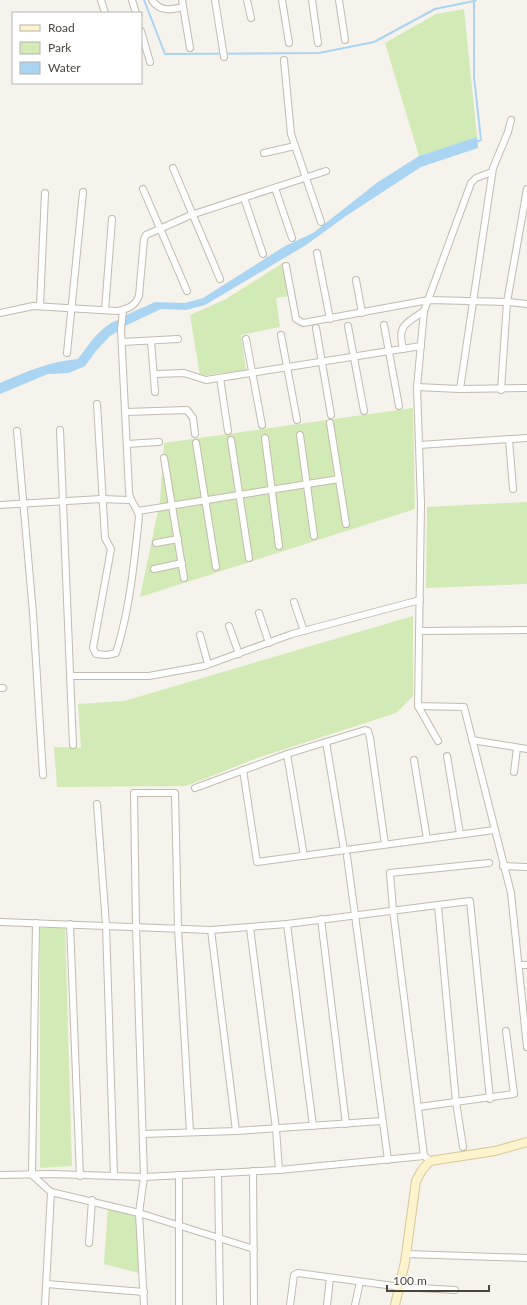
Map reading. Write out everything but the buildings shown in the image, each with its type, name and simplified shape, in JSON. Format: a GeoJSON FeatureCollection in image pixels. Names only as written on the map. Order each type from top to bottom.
{"type":"FeatureCollection","features":[{"type":"Feature","properties":{"kind":"street"},"geometry":{"type":"LineString","coordinates":[[101,0],[105,12]]}},
{"type":"Feature","properties":{"kind":"street"},"geometry":{"type":"LineString","coordinates":[[132,0],[136,12]]}},
{"type":"Feature","properties":{"kind":"street"},"geometry":{"type":"LineString","coordinates":[[152,0],[157,7],[163,10],[183,7]]}},
{"type":"Feature","properties":{"kind":"street"},"geometry":{"type":"LineString","coordinates":[[182,0],[190,48]]}},
{"type":"Feature","properties":{"kind":"street"},"geometry":{"type":"LineString","coordinates":[[215,0],[223,54]]}},
{"type":"Feature","properties":{"kind":"street"},"geometry":{"type":"LineString","coordinates":[[247,0],[250,18]]}},
{"type":"Feature","properties":{"kind":"street"},"geometry":{"type":"LineString","coordinates":[[282,0],[289,43]]}},
{"type":"Feature","properties":{"kind":"street"},"geometry":{"type":"LineString","coordinates":[[312,0],[318,43]]}},
{"type":"Feature","properties":{"kind":"street"},"geometry":{"type":"LineString","coordinates":[[340,0],[344,40]]}},
{"type":"Feature","properties":{"kind":"street"},"geometry":{"type":"LineString","coordinates":[[142,34],[150,62]]}},
{"type":"Feature","properties":{"kind":"street"},"geometry":{"type":"LineString","coordinates":[[284,60],[291,134],[307,177],[321,222]]}},
{"type":"Feature","properties":{"kind":"street"},"geometry":{"type":"LineString","coordinates":[[460,389],[492,172],[511,120]]}},
{"type":"Feature","properties":{"kind":"street"},"geometry":{"type":"LineString","coordinates":[[264,154],[295,146]]}},
{"type":"Feature","properties":{"kind":"street"},"geometry":{"type":"LineString","coordinates":[[173,168],[191,215],[220,279]]}},
{"type":"Feature","properties":{"kind":"street"},"geometry":{"type":"LineString","coordinates":[[0,313],[33,306],[40,306],[105,310],[122,313],[136,303],[140,296],[144,239],[146,235],[191,215],[326,171]]}},
{"type":"Feature","properties":{"kind":"street"},"geometry":{"type":"LineString","coordinates":[[438,742],[418,706],[421,504],[417,387],[424,311],[471,183],[476,178],[492,172]]}},
{"type":"Feature","properties":{"kind":"street"},"geometry":{"type":"LineString","coordinates":[[275,188],[292,238]]}},
{"type":"Feature","properties":{"kind":"street"},"geometry":{"type":"LineString","coordinates":[[143,189],[187,291]]}},
{"type":"Feature","properties":{"kind":"street"},"geometry":{"type":"LineString","coordinates":[[501,390],[507,302],[527,189]]}},
{"type":"Feature","properties":{"kind":"street"},"geometry":{"type":"LineString","coordinates":[[67,353],[83,192]]}},
{"type":"Feature","properties":{"kind":"street"},"geometry":{"type":"LineString","coordinates":[[40,306],[45,193]]}},
{"type":"Feature","properties":{"kind":"street"},"geometry":{"type":"LineString","coordinates":[[244,198],[263,254]]}},
{"type":"Feature","properties":{"kind":"street"},"geometry":{"type":"LineString","coordinates":[[105,310],[112,219]]}},
{"type":"Feature","properties":{"kind":"street"},"geometry":{"type":"LineString","coordinates":[[317,253],[330,319]]}},
{"type":"Feature","properties":{"kind":"street"},"geometry":{"type":"LineString","coordinates":[[286,266],[296,319],[303,323],[429,300],[472,300],[527,304]]}},
{"type":"Feature","properties":{"kind":"street"},"geometry":{"type":"LineString","coordinates":[[356,280],[362,313]]}},
{"type":"Feature","properties":{"kind":"street"},"geometry":{"type":"LineString","coordinates":[[403,349],[400,331],[404,324],[424,311]]}},
{"type":"Feature","properties":{"kind":"street"},"geometry":{"type":"LineString","coordinates":[[97,404],[101,499],[105,538],[111,549],[93,639],[93,648],[96,654],[113,655],[116,653],[120,640],[133,576],[139,517],[138,511],[129,500],[121,330],[122,313]]}},
{"type":"Feature","properties":{"kind":"street"},"geometry":{"type":"LineString","coordinates":[[384,325],[399,406]]}},
{"type":"Feature","properties":{"kind":"street"},"geometry":{"type":"LineString","coordinates":[[348,326],[364,411]]}},
{"type":"Feature","properties":{"kind":"street"},"geometry":{"type":"LineString","coordinates":[[316,328],[331,415]]}},
{"type":"Feature","properties":{"kind":"street"},"geometry":{"type":"LineString","coordinates":[[281,335],[298,420]]}},
{"type":"Feature","properties":{"kind":"street"},"geometry":{"type":"LineString","coordinates":[[122,342],[178,339]]}},
{"type":"Feature","properties":{"kind":"street"},"geometry":{"type":"LineString","coordinates":[[246,339],[262,424]]}},
{"type":"Feature","properties":{"kind":"street"},"geometry":{"type":"LineString","coordinates":[[151,341],[155,374],[155,392]]}},
{"type":"Feature","properties":{"kind":"street"},"geometry":{"type":"LineString","coordinates":[[155,374],[174,372],[184,373],[206,380],[421,346]]}},
{"type":"Feature","properties":{"kind":"street"},"geometry":{"type":"LineString","coordinates":[[220,378],[228,431]]}},
{"type":"Feature","properties":{"kind":"street"},"geometry":{"type":"LineString","coordinates":[[417,387],[501,390],[527,388]]}},
{"type":"Feature","properties":{"kind":"street"},"geometry":{"type":"LineString","coordinates":[[126,412],[187,410],[193,418],[195,434]]}},
{"type":"Feature","properties":{"kind":"street"},"geometry":{"type":"LineString","coordinates":[[330,423],[346,524]]}},
{"type":"Feature","properties":{"kind":"street"},"geometry":{"type":"LineString","coordinates":[[60,430],[73,745]]}},
{"type":"Feature","properties":{"kind":"street"},"geometry":{"type":"LineString","coordinates":[[17,431],[33,614],[43,775]]}},
{"type":"Feature","properties":{"kind":"street"},"geometry":{"type":"LineString","coordinates":[[300,434],[314,536]]}},
{"type":"Feature","properties":{"kind":"street"},"geometry":{"type":"LineString","coordinates":[[265,438],[279,546]]}},
{"type":"Feature","properties":{"kind":"street"},"geometry":{"type":"LineString","coordinates":[[419,445],[527,438]]}},
{"type":"Feature","properties":{"kind":"street"},"geometry":{"type":"LineString","coordinates":[[509,439],[513,489]]}},
{"type":"Feature","properties":{"kind":"street"},"geometry":{"type":"LineString","coordinates":[[231,440],[249,558]]}},
{"type":"Feature","properties":{"kind":"street"},"geometry":{"type":"LineString","coordinates":[[127,444],[159,442]]}},
{"type":"Feature","properties":{"kind":"street"},"geometry":{"type":"LineString","coordinates":[[196,443],[216,567]]}},
{"type":"Feature","properties":{"kind":"street"},"geometry":{"type":"LineString","coordinates":[[164,458],[184,578]]}},
{"type":"Feature","properties":{"kind":"street"},"geometry":{"type":"LineString","coordinates":[[138,511],[339,479]]}},
{"type":"Feature","properties":{"kind":"street"},"geometry":{"type":"LineString","coordinates":[[0,505],[101,499],[129,500]]}},
{"type":"Feature","properties":{"kind":"street"},"geometry":{"type":"LineString","coordinates":[[156,543],[178,539]]}},
{"type":"Feature","properties":{"kind":"street"},"geometry":{"type":"LineString","coordinates":[[154,569],[182,563]]}},
{"type":"Feature","properties":{"kind":"street"},"geometry":{"type":"LineString","coordinates":[[70,676],[149,676],[208,664],[304,631],[420,600]]}},
{"type":"Feature","properties":{"kind":"street"},"geometry":{"type":"LineString","coordinates":[[294,602],[304,631]]}},
{"type":"Feature","properties":{"kind":"street"},"geometry":{"type":"LineString","coordinates":[[259,613],[269,642]]}},
{"type":"Feature","properties":{"kind":"street"},"geometry":{"type":"LineString","coordinates":[[229,626],[239,654]]}},
{"type":"Feature","properties":{"kind":"street"},"geometry":{"type":"LineString","coordinates":[[419,631],[527,630]]}},
{"type":"Feature","properties":{"kind":"street"},"geometry":{"type":"LineString","coordinates":[[200,635],[208,664]]}},
{"type":"Feature","properties":{"kind":"street"},"geometry":{"type":"LineString","coordinates":[[418,706],[440,708],[464,707],[511,893],[527,1047]]}},
{"type":"Feature","properties":{"kind":"street"},"geometry":{"type":"LineString","coordinates":[[195,788],[288,754],[365,730],[368,731],[385,844]]}},
{"type":"Feature","properties":{"kind":"street"},"geometry":{"type":"LineString","coordinates":[[472,740],[527,749]]}},
{"type":"Feature","properties":{"kind":"street"},"geometry":{"type":"LineString","coordinates":[[326,742],[344,850]]}},
{"type":"Feature","properties":{"kind":"street"},"geometry":{"type":"LineString","coordinates":[[514,772],[518,748]]}},
{"type":"Feature","properties":{"kind":"street"},"geometry":{"type":"LineString","coordinates":[[288,754],[304,856]]}},
{"type":"Feature","properties":{"kind":"street"},"geometry":{"type":"LineString","coordinates":[[447,756],[460,834]]}},
{"type":"Feature","properties":{"kind":"street"},"geometry":{"type":"LineString","coordinates":[[414,760],[427,839]]}},
{"type":"Feature","properties":{"kind":"street"},"geometry":{"type":"LineString","coordinates":[[243,770],[257,862],[494,830]]}},
{"type":"Feature","properties":{"kind":"street"},"geometry":{"type":"LineString","coordinates":[[144,1305],[139,1213],[144,1177],[136,927],[134,793],[175,793],[178,928],[190,1132]]}},
{"type":"Feature","properties":{"kind":"street"},"geometry":{"type":"LineString","coordinates":[[97,804],[106,925],[114,1176]]}},
{"type":"Feature","properties":{"kind":"street"},"geometry":{"type":"LineString","coordinates":[[347,856],[388,1160]]}},
{"type":"Feature","properties":{"kind":"street"},"geometry":{"type":"LineString","coordinates":[[395,1305],[401,1287],[416,1181],[427,1158],[393,910],[390,873],[489,863]]}},
{"type":"Feature","properties":{"kind":"street"},"geometry":{"type":"LineString","coordinates":[[503,866],[527,867]]}},
{"type":"Feature","properties":{"kind":"street"},"geometry":{"type":"LineString","coordinates":[[0,922],[211,930],[287,924],[470,901],[490,1099]]}},
{"type":"Feature","properties":{"kind":"street"},"geometry":{"type":"LineString","coordinates":[[438,906],[456,1102],[463,1147]]}},
{"type":"Feature","properties":{"kind":"street"},"geometry":{"type":"LineString","coordinates":[[321,919],[346,1124]]}},
{"type":"Feature","properties":{"kind":"street"},"geometry":{"type":"LineString","coordinates":[[32,1175],[36,923]]}},
{"type":"Feature","properties":{"kind":"street"},"geometry":{"type":"LineString","coordinates":[[70,924],[80,1176]]}},
{"type":"Feature","properties":{"kind":"street"},"geometry":{"type":"LineString","coordinates":[[287,924],[313,1126]]}},
{"type":"Feature","properties":{"kind":"street"},"geometry":{"type":"LineString","coordinates":[[250,928],[276,1129],[279,1170]]}},
{"type":"Feature","properties":{"kind":"street"},"geometry":{"type":"LineString","coordinates":[[211,930],[236,1131]]}},
{"type":"Feature","properties":{"kind":"street"},"geometry":{"type":"LineString","coordinates":[[519,965],[527,965]]}},
{"type":"Feature","properties":{"kind":"street"},"geometry":{"type":"LineString","coordinates":[[419,1107],[490,1099],[514,1094],[506,1031]]}},
{"type":"Feature","properties":{"kind":"street"},"geometry":{"type":"LineString","coordinates":[[142,1134],[276,1129],[382,1121]]}},
{"type":"Feature","properties":{"kind":"street"},"geometry":{"type":"LineString","coordinates":[[0,1175],[144,1177],[279,1170],[495,1151],[527,1142]]}},
{"type":"Feature","properties":{"kind":"street"},"geometry":{"type":"LineString","coordinates":[[253,1171],[254,1305]]}},
{"type":"Feature","properties":{"kind":"street"},"geometry":{"type":"LineString","coordinates":[[218,1173],[220,1305]]}},
{"type":"Feature","properties":{"kind":"street"},"geometry":{"type":"LineString","coordinates":[[32,1175],[52,1192],[92,1200],[139,1213],[254,1249]]}},
{"type":"Feature","properties":{"kind":"street"},"geometry":{"type":"LineString","coordinates":[[179,1175],[179,1305]]}},
{"type":"Feature","properties":{"kind":"street"},"geometry":{"type":"LineString","coordinates":[[45,1305],[52,1192]]}},
{"type":"Feature","properties":{"kind":"street"},"geometry":{"type":"LineString","coordinates":[[89,1243],[92,1200]]}},
{"type":"Feature","properties":{"kind":"street"},"geometry":{"type":"LineString","coordinates":[[406,1254],[527,1258]]}},
{"type":"Feature","properties":{"kind":"street"},"geometry":{"type":"LineString","coordinates":[[290,1305],[294,1275],[298,1274],[401,1287],[455,1290]]}},
{"type":"Feature","properties":{"kind":"street"},"geometry":{"type":"LineString","coordinates":[[327,1305],[330,1278]]}},
{"type":"Feature","properties":{"kind":"street"},"geometry":{"type":"LineString","coordinates":[[355,1305],[360,1282]]}},
{"type":"Feature","properties":{"kind":"street"},"geometry":{"type":"LineString","coordinates":[[46,1284],[144,1292]]}},
{"type":"Feature","properties":{"kind":"green space"},"geometry":{"type":"Polygon","coordinates":[[[464,9],[477,137],[419,156],[385,43],[436,14],[464,9]]]}},
{"type":"Feature","properties":{"kind":"green space"},"geometry":{"type":"Polygon","coordinates":[[[283,263],[289,296],[276,298],[280,327],[241,335],[246,370],[200,376],[190,315],[226,299],[283,263]]]}},
{"type":"Feature","properties":{"kind":"green space"},"geometry":{"type":"Polygon","coordinates":[[[413,408],[415,509],[140,597],[160,501],[164,443],[413,408]]]}},
{"type":"Feature","properties":{"kind":"green space"},"geometry":{"type":"Polygon","coordinates":[[[527,502],[527,584],[426,588],[427,507],[527,502]]]}},
{"type":"Feature","properties":{"kind":"green space"},"geometry":{"type":"Polygon","coordinates":[[[413,616],[413,696],[396,713],[260,757],[186,786],[57,787],[54,747],[81,748],[78,704],[124,701],[413,616]]]}},
{"type":"Feature","properties":{"kind":"green space"},"geometry":{"type":"Polygon","coordinates":[[[40,928],[65,928],[72,1166],[40,1168],[40,928]]]}},
{"type":"Feature","properties":{"kind":"green space"},"geometry":{"type":"Polygon","coordinates":[[[108,1207],[136,1217],[139,1273],[104,1264],[108,1207]]]}},
{"type":"Feature","properties":{"kind":"water"},"geometry":{"type":"Polygon","coordinates":[[[477,137],[478,148],[421,167],[346,216],[306,245],[205,305],[186,310],[161,309],[125,326],[124,316],[155,302],[185,303],[203,298],[285,246],[313,233],[378,182],[419,156],[477,137]]]}},
{"type":"Feature","properties":{"kind":"water"},"geometry":{"type":"Polygon","coordinates":[[[118,320],[119,331],[110,336],[85,366],[69,373],[48,374],[0,394],[0,383],[48,365],[78,359],[100,331],[118,320]]]}},
{"type":"Feature","properties":{"kind":"waterway"},"geometry":{"type":"LineString","coordinates":[[144,0],[165,54],[319,53],[374,42],[435,9],[474,1]]}},
{"type":"Feature","properties":{"kind":"waterway"},"geometry":{"type":"LineString","coordinates":[[475,142],[481,140],[474,77],[474,1],[476,0]]}}]}
